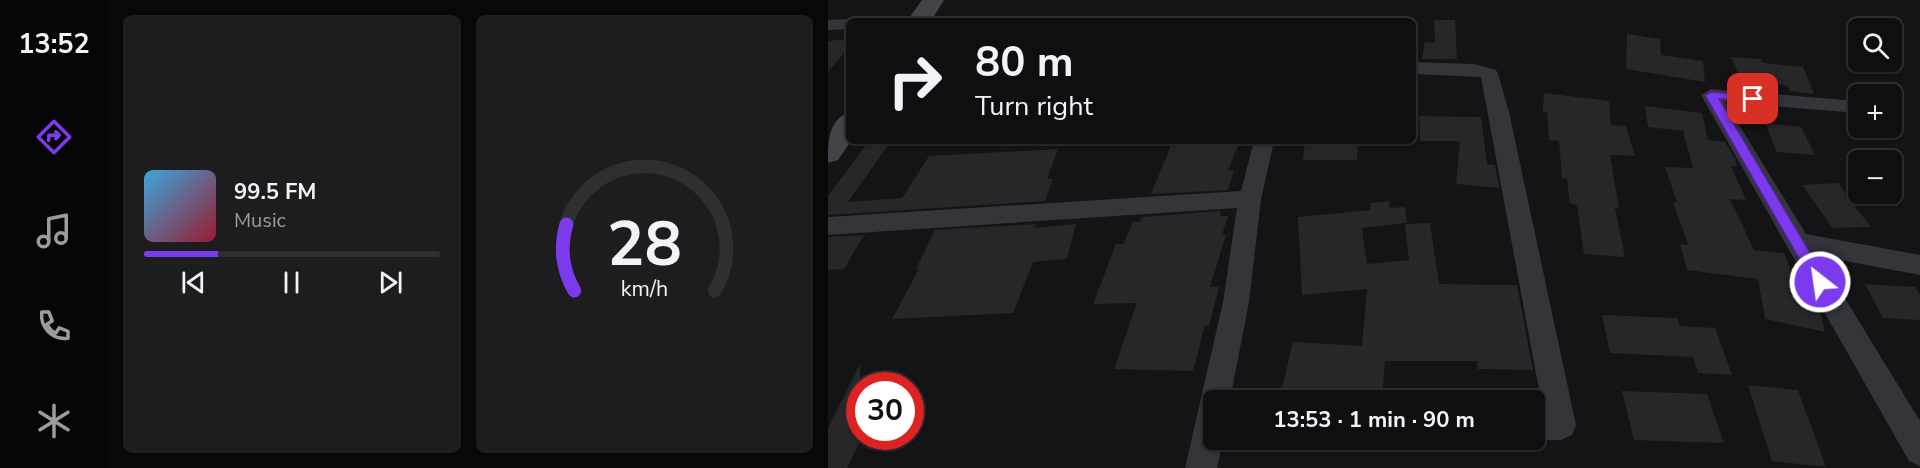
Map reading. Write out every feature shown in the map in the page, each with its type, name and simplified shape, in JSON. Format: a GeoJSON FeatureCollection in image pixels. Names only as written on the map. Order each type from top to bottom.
{"type":"FeatureCollection","features":[{"type":"Feature","properties":{"kind":"main road"},"geometry":{"type":"LineString","coordinates":[[921,18],[933,0]]}},
{"type":"Feature","properties":{"kind":"main road"},"geometry":{"type":"LineString","coordinates":[[828,153],[846,126]]}},
{"type":"Feature","properties":{"kind":"street"},"geometry":{"type":"LineString","coordinates":[[828,25],[846,24]]}},
{"type":"Feature","properties":{"kind":"street"},"geometry":{"type":"LineString","coordinates":[[1416,68],[1474,70],[1489,74],[1499,112],[1562,425],[1545,426]]}},
{"type":"Feature","properties":{"kind":"street"},"geometry":{"type":"LineString","coordinates":[[1848,106],[1711,95],[1920,450]]}},
{"type":"Feature","properties":{"kind":"street"},"geometry":{"type":"LineString","coordinates":[[1217,390],[1236,302],[1250,199],[1263,144]]}},
{"type":"Feature","properties":{"kind":"street"},"geometry":{"type":"LineString","coordinates":[[828,226],[1250,199]]}},
{"type":"Feature","properties":{"kind":"street"},"geometry":{"type":"LineString","coordinates":[[1797,242],[1920,265]]}},
{"type":"Feature","properties":{"kind":"building"},"geometry":{"type":"Polygon","coordinates":[[[1434,20],[1455,20],[1457,59],[1422,59],[1425,42],[1435,43],[1434,20]]]}},
{"type":"Feature","properties":{"kind":"building"},"geometry":{"type":"Polygon","coordinates":[[[1627,34],[1660,39],[1661,55],[1703,61],[1705,82],[1626,69],[1627,34]]]}},
{"type":"Feature","properties":{"kind":"building"},"geometry":{"type":"Polygon","coordinates":[[[846,39],[846,51],[828,72],[828,41],[846,39]]]}},
{"type":"Feature","properties":{"kind":"building"},"geometry":{"type":"Polygon","coordinates":[[[1731,57],[1761,59],[1763,63],[1803,67],[1814,94],[1790,91],[1787,85],[1742,82],[1731,57]]]}},
{"type":"Feature","properties":{"kind":"building"},"geometry":{"type":"Polygon","coordinates":[[[1544,93],[1609,101],[1611,125],[1626,126],[1635,156],[1610,155],[1619,208],[1615,208],[1625,257],[1584,254],[1577,205],[1570,204],[1567,179],[1562,178],[1559,141],[1549,140],[1547,112],[1543,112],[1544,93]]]}},
{"type":"Feature","properties":{"kind":"building"},"geometry":{"type":"Polygon","coordinates":[[[1645,106],[1702,113],[1708,140],[1725,142],[1735,159],[1737,166],[1731,166],[1746,200],[1730,199],[1754,250],[1784,253],[1802,297],[1815,300],[1825,332],[1765,319],[1758,279],[1687,270],[1680,244],[1688,245],[1673,202],[1677,202],[1665,167],[1693,168],[1683,131],[1648,127],[1645,106]]]}},
{"type":"Feature","properties":{"kind":"building"},"geometry":{"type":"Polygon","coordinates":[[[1419,116],[1481,117],[1487,164],[1495,165],[1499,188],[1456,184],[1460,141],[1420,141],[1419,116]]]}},
{"type":"Feature","properties":{"kind":"building"},"geometry":{"type":"Polygon","coordinates":[[[1765,123],[1801,127],[1815,155],[1777,152],[1765,123]]]}},
{"type":"Feature","properties":{"kind":"building"},"geometry":{"type":"Polygon","coordinates":[[[867,144],[889,144],[848,202],[902,198],[929,156],[1058,149],[1047,179],[1053,179],[1045,201],[828,215],[828,196],[867,144]]]}},
{"type":"Feature","properties":{"kind":"building"},"geometry":{"type":"Polygon","coordinates":[[[1172,144],[1239,144],[1228,170],[1234,171],[1228,190],[1151,194],[1172,144]]]}},
{"type":"Feature","properties":{"kind":"building"},"geometry":{"type":"Polygon","coordinates":[[[1305,144],[1358,144],[1357,160],[1303,160],[1305,144]]]}},
{"type":"Feature","properties":{"kind":"building"},"geometry":{"type":"Polygon","coordinates":[[[1838,183],[1848,197],[1848,204],[1853,204],[1871,227],[1833,228],[1802,185],[1838,183]]]}},
{"type":"Feature","properties":{"kind":"building"},"geometry":{"type":"Polygon","coordinates":[[[1389,201],[1390,208],[1405,207],[1407,223],[1362,228],[1367,264],[1409,260],[1405,224],[1430,223],[1439,284],[1517,285],[1533,370],[1478,369],[1477,361],[1385,361],[1383,390],[1281,390],[1293,342],[1362,346],[1367,289],[1302,295],[1298,217],[1371,210],[1370,203],[1389,201]]]}},
{"type":"Feature","properties":{"kind":"building"},"geometry":{"type":"Polygon","coordinates":[[[1221,211],[1220,216],[1228,216],[1222,235],[1226,235],[1210,287],[1219,287],[1209,326],[1205,325],[1193,371],[1114,369],[1137,303],[1093,304],[1116,244],[1123,244],[1133,221],[1140,222],[1142,217],[1221,211]]]}},
{"type":"Feature","properties":{"kind":"building"},"geometry":{"type":"Polygon","coordinates":[[[1036,224],[1034,228],[1076,224],[1067,259],[1033,262],[1013,313],[892,319],[919,269],[916,269],[935,230],[1036,224]]]}},
{"type":"Feature","properties":{"kind":"building"},"geometry":{"type":"Polygon","coordinates":[[[864,235],[844,269],[828,270],[828,237],[864,235]]]}},
{"type":"Feature","properties":{"kind":"building"},"geometry":{"type":"Polygon","coordinates":[[[1865,284],[1915,287],[1920,295],[1920,320],[1883,318],[1865,284]]]}},
{"type":"Feature","properties":{"kind":"building"},"geometry":{"type":"Polygon","coordinates":[[[1602,315],[1677,318],[1680,326],[1715,328],[1732,375],[1698,373],[1693,357],[1610,353],[1602,315]]]}},
{"type":"Feature","properties":{"kind":"building"},"geometry":{"type":"Polygon","coordinates":[[[1748,385],[1798,390],[1826,467],[1772,461],[1748,385]]]}},
{"type":"Feature","properties":{"kind":"building"},"geometry":{"type":"Polygon","coordinates":[[[1622,391],[1707,394],[1724,443],[1634,440],[1622,391]]]}},
{"type":"Feature","properties":{"kind":"building"},"geometry":{"type":"Polygon","coordinates":[[[846,392],[846,450],[856,450],[847,468],[828,468],[828,428],[846,392]]]}},
{"type":"Feature","properties":{"kind":"route"},"geometry":{"type":"LineString","coordinates":[[1753,99],[1711,95],[1820,282]]}}]}
